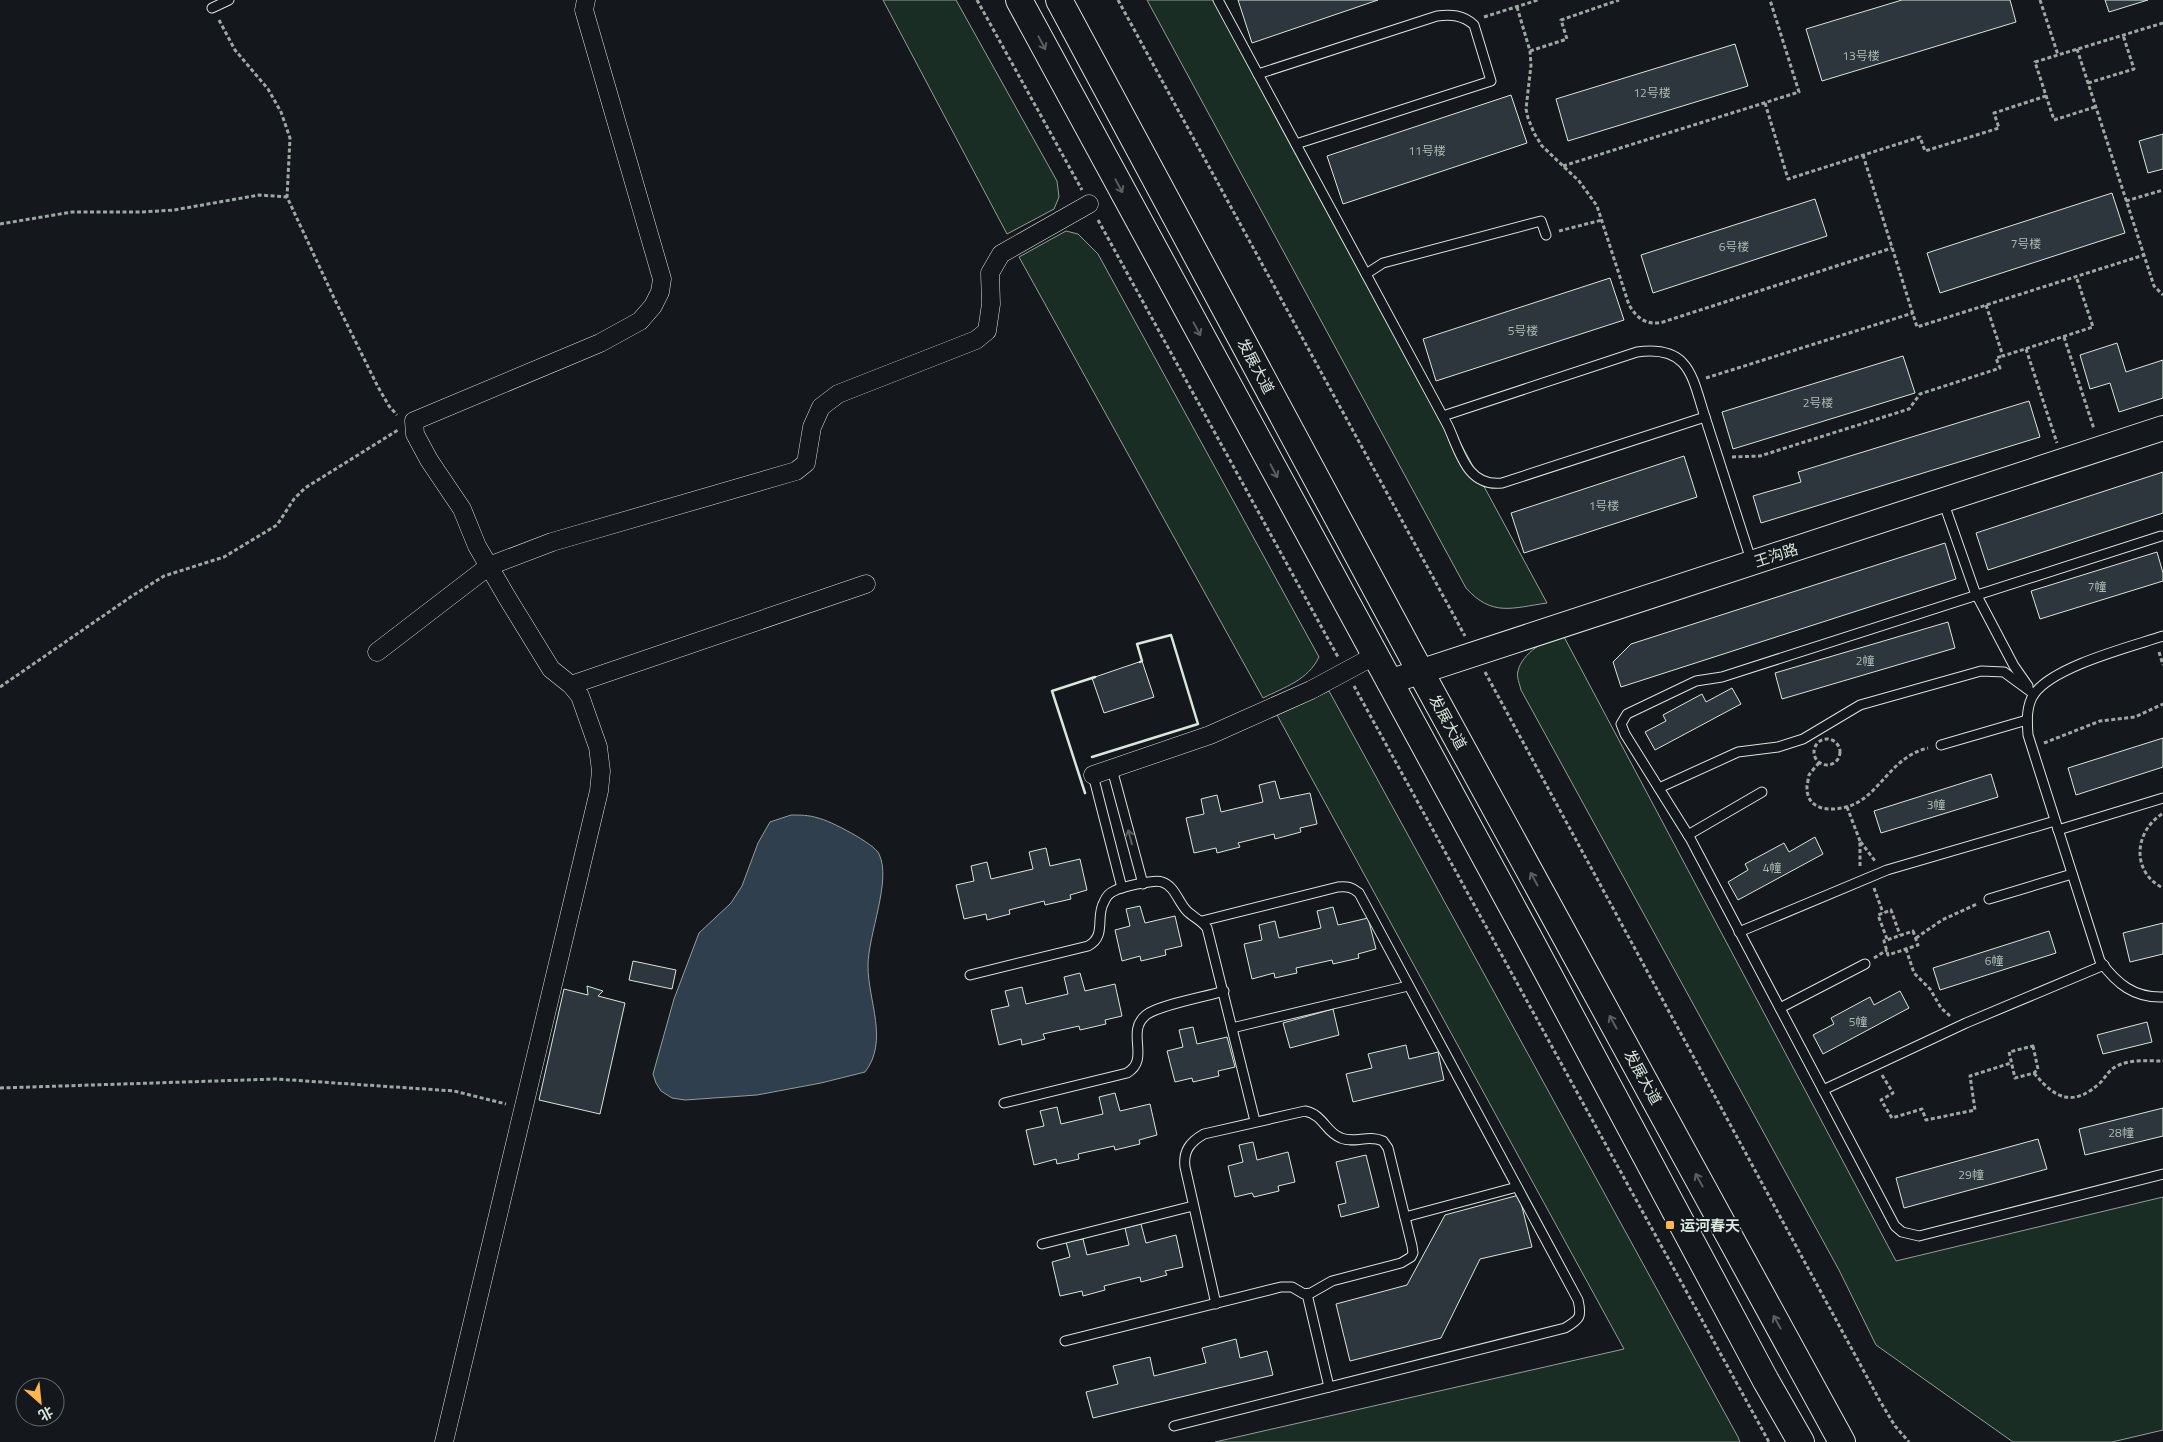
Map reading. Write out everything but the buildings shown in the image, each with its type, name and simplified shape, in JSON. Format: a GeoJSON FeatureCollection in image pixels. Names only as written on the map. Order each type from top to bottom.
{"type":"FeatureCollection","features":[{"type":"Feature","properties":{"kind":"main road"},"geometry":{"type":"LineString","coordinates":[[1019,0],[1374,656],[1528,936],[1800,1442]]}},
{"type":"Feature","properties":{"kind":"main road","name":"发展大道"},"geometry":{"type":"LineString","coordinates":[[1059,0],[1420,671],[1842,1442]]}},
{"type":"Feature","properties":{"kind":"street"},"geometry":{"type":"LineString","coordinates":[[444,1442],[599,791],[601,771],[598,747],[580,696],[571,685],[551,669],[489,566],[477,546],[462,509],[429,460],[415,434],[414,420],[600,343],[640,320],[652,306],[660,292],[661,272],[584,10],[586,0]]}},
{"type":"Feature","properties":{"kind":"street"},"geometry":{"type":"LineString","coordinates":[[377,652],[489,566],[552,542],[796,471],[806,463],[812,427],[821,407],[838,394],[976,340],[987,331],[991,304],[990,273],[1001,254],[1089,204]]}},
{"type":"Feature","properties":{"kind":"street","name":"王沟路"},"geometry":{"type":"LineString","coordinates":[[1389,682],[2163,428]]}},
{"type":"Feature","properties":{"kind":"street"},"geometry":{"type":"LineString","coordinates":[[571,685],[866,584]]}},
{"type":"Feature","properties":{"kind":"street"},"geometry":{"type":"LineString","coordinates":[[1093,775],[1210,735],[1311,690],[1374,656]]}},
{"type":"Feature","properties":{"kind":"street"},"geometry":{"type":"LineString","coordinates":[[1790,1345],[1854,1442]]}},
{"type":"Feature","properties":{"kind":"street"},"geometry":{"type":"LineString","coordinates":[[1756,1362],[1788,1442]]}},
{"type":"Feature","properties":{"kind":"lane"},"geometry":{"type":"LineString","coordinates":[[212,8],[229,0]]}},
{"type":"Feature","properties":{"kind":"lane"},"geometry":{"type":"LineString","coordinates":[[1218,0],[1470,470],[1480,480],[1494,484],[1502,483],[1705,417]]}},
{"type":"Feature","properties":{"kind":"lane"},"geometry":{"type":"LineString","coordinates":[[1258,74],[1437,16],[1458,16],[1474,25],[1492,81],[1296,144]]}},
{"type":"Feature","properties":{"kind":"lane"},"geometry":{"type":"LineString","coordinates":[[1366,274],[1383,263],[1541,221],[1546,234]]}},
{"type":"Feature","properties":{"kind":"lane"},"geometry":{"type":"LineString","coordinates":[[1442,416],[1637,352],[1652,350],[1679,358],[1687,365],[1694,381],[1752,563]]}},
{"type":"Feature","properties":{"kind":"lane"},"geometry":{"type":"LineString","coordinates":[[1943,500],[1976,596],[2014,666],[2034,694]]}},
{"type":"Feature","properties":{"kind":"lane"},"geometry":{"type":"LineString","coordinates":[[2161,536],[1722,677],[1696,681],[1627,714],[1622,724],[1625,734],[1688,835],[1895,1226],[1902,1232],[1919,1236],[2163,1174]]}},
{"type":"Feature","properties":{"kind":"lane"},"geometry":{"type":"LineString","coordinates":[[2163,636],[2062,671],[2046,682],[2034,694],[2028,706],[2027,720],[2028,735],[2100,961],[2114,979],[2130,990],[2148,998],[2163,997]]}},
{"type":"Feature","properties":{"kind":"lane"},"geometry":{"type":"LineString","coordinates":[[1659,788],[1738,752],[1778,747],[1803,739],[1860,705],[1982,672],[2004,672],[2034,694]]}},
{"type":"Feature","properties":{"kind":"lane"},"geometry":{"type":"LineString","coordinates":[[1941,745],[2027,720]]}},
{"type":"Feature","properties":{"kind":"lane"},"geometry":{"type":"LineString","coordinates":[[1112,769],[1143,884]]}},
{"type":"Feature","properties":{"kind":"lane"},"geometry":{"type":"LineString","coordinates":[[1093,775],[1122,888]]}},
{"type":"Feature","properties":{"kind":"lane"},"geometry":{"type":"LineString","coordinates":[[1688,835],[1762,792]]}},
{"type":"Feature","properties":{"kind":"lane"},"geometry":{"type":"LineString","coordinates":[[1740,932],[1883,872],[2163,798]]}},
{"type":"Feature","properties":{"kind":"lane"},"geometry":{"type":"LineString","coordinates":[[1989,899],[2072,874]]}},
{"type":"Feature","properties":{"kind":"lane"},"geometry":{"type":"LineString","coordinates":[[970,976],[1094,943],[1101,927],[1100,912],[1108,895],[1122,888],[1161,881],[1168,885],[1186,911],[1202,921],[1210,936],[1255,1121]]}},
{"type":"Feature","properties":{"kind":"lane"},"geometry":{"type":"LineString","coordinates":[[1174,1426],[1565,1328],[1577,1321],[1581,1312],[1578,1300],[1358,894],[1353,888],[1346,886],[1338,887],[1202,921]]}},
{"type":"Feature","properties":{"kind":"lane"},"geometry":{"type":"LineString","coordinates":[[1780,1008],[1865,964]]}},
{"type":"Feature","properties":{"kind":"lane"},"geometry":{"type":"LineString","coordinates":[[1823,1090],[1966,1024],[2104,965]]}},
{"type":"Feature","properties":{"kind":"lane"},"geometry":{"type":"LineString","coordinates":[[1232,1028],[1408,986]]}},
{"type":"Feature","properties":{"kind":"lane"},"geometry":{"type":"LineString","coordinates":[[1004,1103],[1127,1073],[1137,1064],[1139,1058],[1135,1034],[1138,1026],[1147,1014],[1224,992]]}},
{"type":"Feature","properties":{"kind":"lane"},"geometry":{"type":"LineString","coordinates":[[1065,1341],[1216,1304],[1281,1287],[1292,1288],[1307,1294],[1332,1281],[1400,1264],[1411,1257],[1413,1253],[1388,1148],[1384,1141],[1368,1137],[1343,1140],[1336,1136],[1318,1117],[1304,1111],[1204,1134],[1195,1139],[1184,1156],[1185,1167],[1216,1304]]}},
{"type":"Feature","properties":{"kind":"lane"},"geometry":{"type":"LineString","coordinates":[[1405,1217],[1517,1187]]}},
{"type":"Feature","properties":{"kind":"lane"},"geometry":{"type":"LineString","coordinates":[[1042,1244],[1193,1206]]}},
{"type":"Feature","properties":{"kind":"lane"},"geometry":{"type":"LineString","coordinates":[[1307,1294],[1329,1387]]}},
{"type":"Feature","properties":{"kind":"path"},"geometry":{"type":"LineString","coordinates":[[977,0],[1770,1442]]}},
{"type":"Feature","properties":{"kind":"path"},"geometry":{"type":"LineString","coordinates":[[1118,0],[1880,1401],[1895,1426],[1909,1442]]}},
{"type":"Feature","properties":{"kind":"path"},"geometry":{"type":"LineString","coordinates":[[1470,22],[1538,0]]}},
{"type":"Feature","properties":{"kind":"path"},"geometry":{"type":"LineString","coordinates":[[1530,51],[1567,39],[1561,20],[1619,0]]}},
{"type":"Feature","properties":{"kind":"path"},"geometry":{"type":"LineString","coordinates":[[1563,166],[1799,92],[1770,0]]}},
{"type":"Feature","properties":{"kind":"path"},"geometry":{"type":"LineString","coordinates":[[2040,0],[2058,55]]}},
{"type":"Feature","properties":{"kind":"path"},"geometry":{"type":"LineString","coordinates":[[1517,7],[1530,51],[1531,66],[1526,109],[1528,118],[1534,133],[1549,155],[1563,166],[1590,195],[1597,206],[1629,305],[1635,315],[1650,324],[1663,322],[1892,248]]}},
{"type":"Feature","properties":{"kind":"path"},"geometry":{"type":"LineString","coordinates":[[212,8],[235,50],[268,89],[282,112],[290,138],[287,198],[378,387],[388,406],[398,417],[414,420]]}},
{"type":"Feature","properties":{"kind":"path"},"geometry":{"type":"LineString","coordinates":[[2095,107],[2054,120],[2034,62],[2163,23]]}},
{"type":"Feature","properties":{"kind":"path"},"geometry":{"type":"LineString","coordinates":[[2088,83],[2134,69],[2124,35]]}},
{"type":"Feature","properties":{"kind":"path"},"geometry":{"type":"LineString","coordinates":[[2077,49],[2154,286],[2163,295]]}},
{"type":"Feature","properties":{"kind":"path"},"geometry":{"type":"LineString","coordinates":[[1765,103],[1788,179],[1920,137],[1925,151],[1999,128],[1994,113],[2046,96]]}},
{"type":"Feature","properties":{"kind":"path"},"geometry":{"type":"LineString","coordinates":[[1863,155],[1917,327],[2144,255]]}},
{"type":"Feature","properties":{"kind":"path"},"geometry":{"type":"LineString","coordinates":[[2126,201],[2163,190]]}},
{"type":"Feature","properties":{"kind":"path"},"geometry":{"type":"LineString","coordinates":[[0,224],[72,212],[174,210],[259,195],[287,198]]}},
{"type":"Feature","properties":{"kind":"path"},"geometry":{"type":"LineString","coordinates":[[1546,234],[1602,220]]}},
{"type":"Feature","properties":{"kind":"path"},"geometry":{"type":"LineString","coordinates":[[1718,460],[1732,457],[1760,456],[1908,409],[1920,394],[2000,368],[1996,358],[2093,327],[2076,276]]}},
{"type":"Feature","properties":{"kind":"path"},"geometry":{"type":"LineString","coordinates":[[1986,305],[2003,356]]}},
{"type":"Feature","properties":{"kind":"path"},"geometry":{"type":"LineString","coordinates":[[1694,381],[1913,313]]}},
{"type":"Feature","properties":{"kind":"path"},"geometry":{"type":"LineString","coordinates":[[2064,336],[2100,449]]}},
{"type":"Feature","properties":{"kind":"path"},"geometry":{"type":"LineString","coordinates":[[2026,348],[2063,462]]}},
{"type":"Feature","properties":{"kind":"path"},"geometry":{"type":"LineString","coordinates":[[0,687],[164,576],[224,557],[277,525],[294,499],[305,488],[414,420]]}},
{"type":"Feature","properties":{"kind":"path"},"geometry":{"type":"LineString","coordinates":[[2032,748],[2100,721],[2135,717],[2163,704]]}},
{"type":"Feature","properties":{"kind":"path"},"geometry":{"type":"LineString","coordinates":[[1827,739],[1836,742],[1841,753],[1838,761],[1831,765],[1819,763],[1814,754],[1816,746],[1827,739]]}},
{"type":"Feature","properties":{"kind":"path"},"geometry":{"type":"LineString","coordinates":[[1819,763],[1809,776],[1807,796],[1810,802],[1816,806],[1829,809],[1847,807],[1866,798],[1887,773],[1909,756],[1923,749],[1941,745]]}},
{"type":"Feature","properties":{"kind":"path"},"geometry":{"type":"LineString","coordinates":[[1847,807],[1860,840],[1883,872]]}},
{"type":"Feature","properties":{"kind":"path"},"geometry":{"type":"LineString","coordinates":[[2163,813],[2146,828],[2140,840],[2140,850],[2141,861],[2147,875],[2163,888]]}},
{"type":"Feature","properties":{"kind":"path"},"geometry":{"type":"LineString","coordinates":[[1859,882],[1860,840]]}},
{"type":"Feature","properties":{"kind":"path"},"geometry":{"type":"LineString","coordinates":[[1870,877],[1883,913]]}},
{"type":"Feature","properties":{"kind":"path"},"geometry":{"type":"LineString","coordinates":[[1916,938],[1958,911],[1989,899]]}},
{"type":"Feature","properties":{"kind":"path"},"geometry":{"type":"LineString","coordinates":[[1887,939],[1878,915],[1892,910],[1900,935]]}},
{"type":"Feature","properties":{"kind":"path"},"geometry":{"type":"LineString","coordinates":[[1913,931],[1916,938],[1918,946],[1888,955],[1884,941],[1887,939],[1913,931]]}},
{"type":"Feature","properties":{"kind":"path"},"geometry":{"type":"LineString","coordinates":[[1906,950],[1914,972],[1930,989],[1941,1008],[1948,1015],[1966,1024]]}},
{"type":"Feature","properties":{"kind":"path"},"geometry":{"type":"LineString","coordinates":[[2033,1046],[2038,1069],[2034,1073],[2015,1078],[2009,1052],[2033,1046]]}},
{"type":"Feature","properties":{"kind":"path"},"geometry":{"type":"LineString","coordinates":[[2034,1073],[2050,1090],[2072,1099],[2081,1097],[2093,1089],[2118,1065],[2127,1062],[2163,1061]]}},
{"type":"Feature","properties":{"kind":"path"},"geometry":{"type":"LineString","coordinates":[[1877,1065],[1893,1093],[1881,1100],[1892,1118],[1922,1109],[1926,1120],[1975,1110],[1970,1076],[2012,1063]]}},
{"type":"Feature","properties":{"kind":"path"},"geometry":{"type":"LineString","coordinates":[[0,1088],[276,1079],[454,1091],[523,1108]]}},
{"type":"Feature","properties":{"kind":"green space"},"geometry":{"type":"Polygon","coordinates":[[[883,0],[956,0],[1057,181],[1059,197],[1054,209],[1007,234],[883,0]]]}},
{"type":"Feature","properties":{"kind":"green space"},"geometry":{"type":"Polygon","coordinates":[[[1147,0],[1221,0],[1547,603],[1513,608],[1494,607],[1476,597],[1466,588],[1147,0]]]}},
{"type":"Feature","properties":{"kind":"green space"},"geometry":{"type":"Polygon","coordinates":[[[1066,231],[1078,234],[1098,254],[1319,657],[1309,672],[1263,698],[1019,257],[1066,231]]]}},
{"type":"Feature","properties":{"kind":"green space"},"geometry":{"type":"Polygon","coordinates":[[[1563,635],[1896,1261],[2163,1197],[2163,1430],[2112,1442],[2013,1442],[1876,1345],[1839,1270],[1521,690],[1518,673],[1524,658],[1542,643],[1563,635]]]}},
{"type":"Feature","properties":{"kind":"green space"},"geometry":{"type":"Polygon","coordinates":[[[1329,691],[1740,1442],[1215,1442],[1624,1349],[1277,715],[1329,691]]]}},
{"type":"Feature","properties":{"kind":"water"},"geometry":{"type":"Polygon","coordinates":[[[791,815],[811,816],[832,823],[869,844],[879,854],[883,878],[868,966],[876,1020],[876,1047],[872,1060],[865,1072],[821,1083],[757,1095],[685,1100],[672,1098],[661,1091],[653,1074],[674,999],[699,933],[731,903],[742,886],[758,843],[770,822],[791,815]]]}},
{"type":"Feature","properties":{"kind":"wall"},"geometry":{"type":"LineString","coordinates":[[1092,757],[1198,724],[1171,635],[1137,644],[1142,661],[1140,662]]}},
{"type":"Feature","properties":{"kind":"wall"},"geometry":{"type":"LineString","coordinates":[[1085,793],[1052,691],[1095,677]]}},
{"type":"Feature","properties":{"kind":"place","name":"运河春天"},"geometry":{"type":"Point","coordinates":[1670,1225]}}]}
